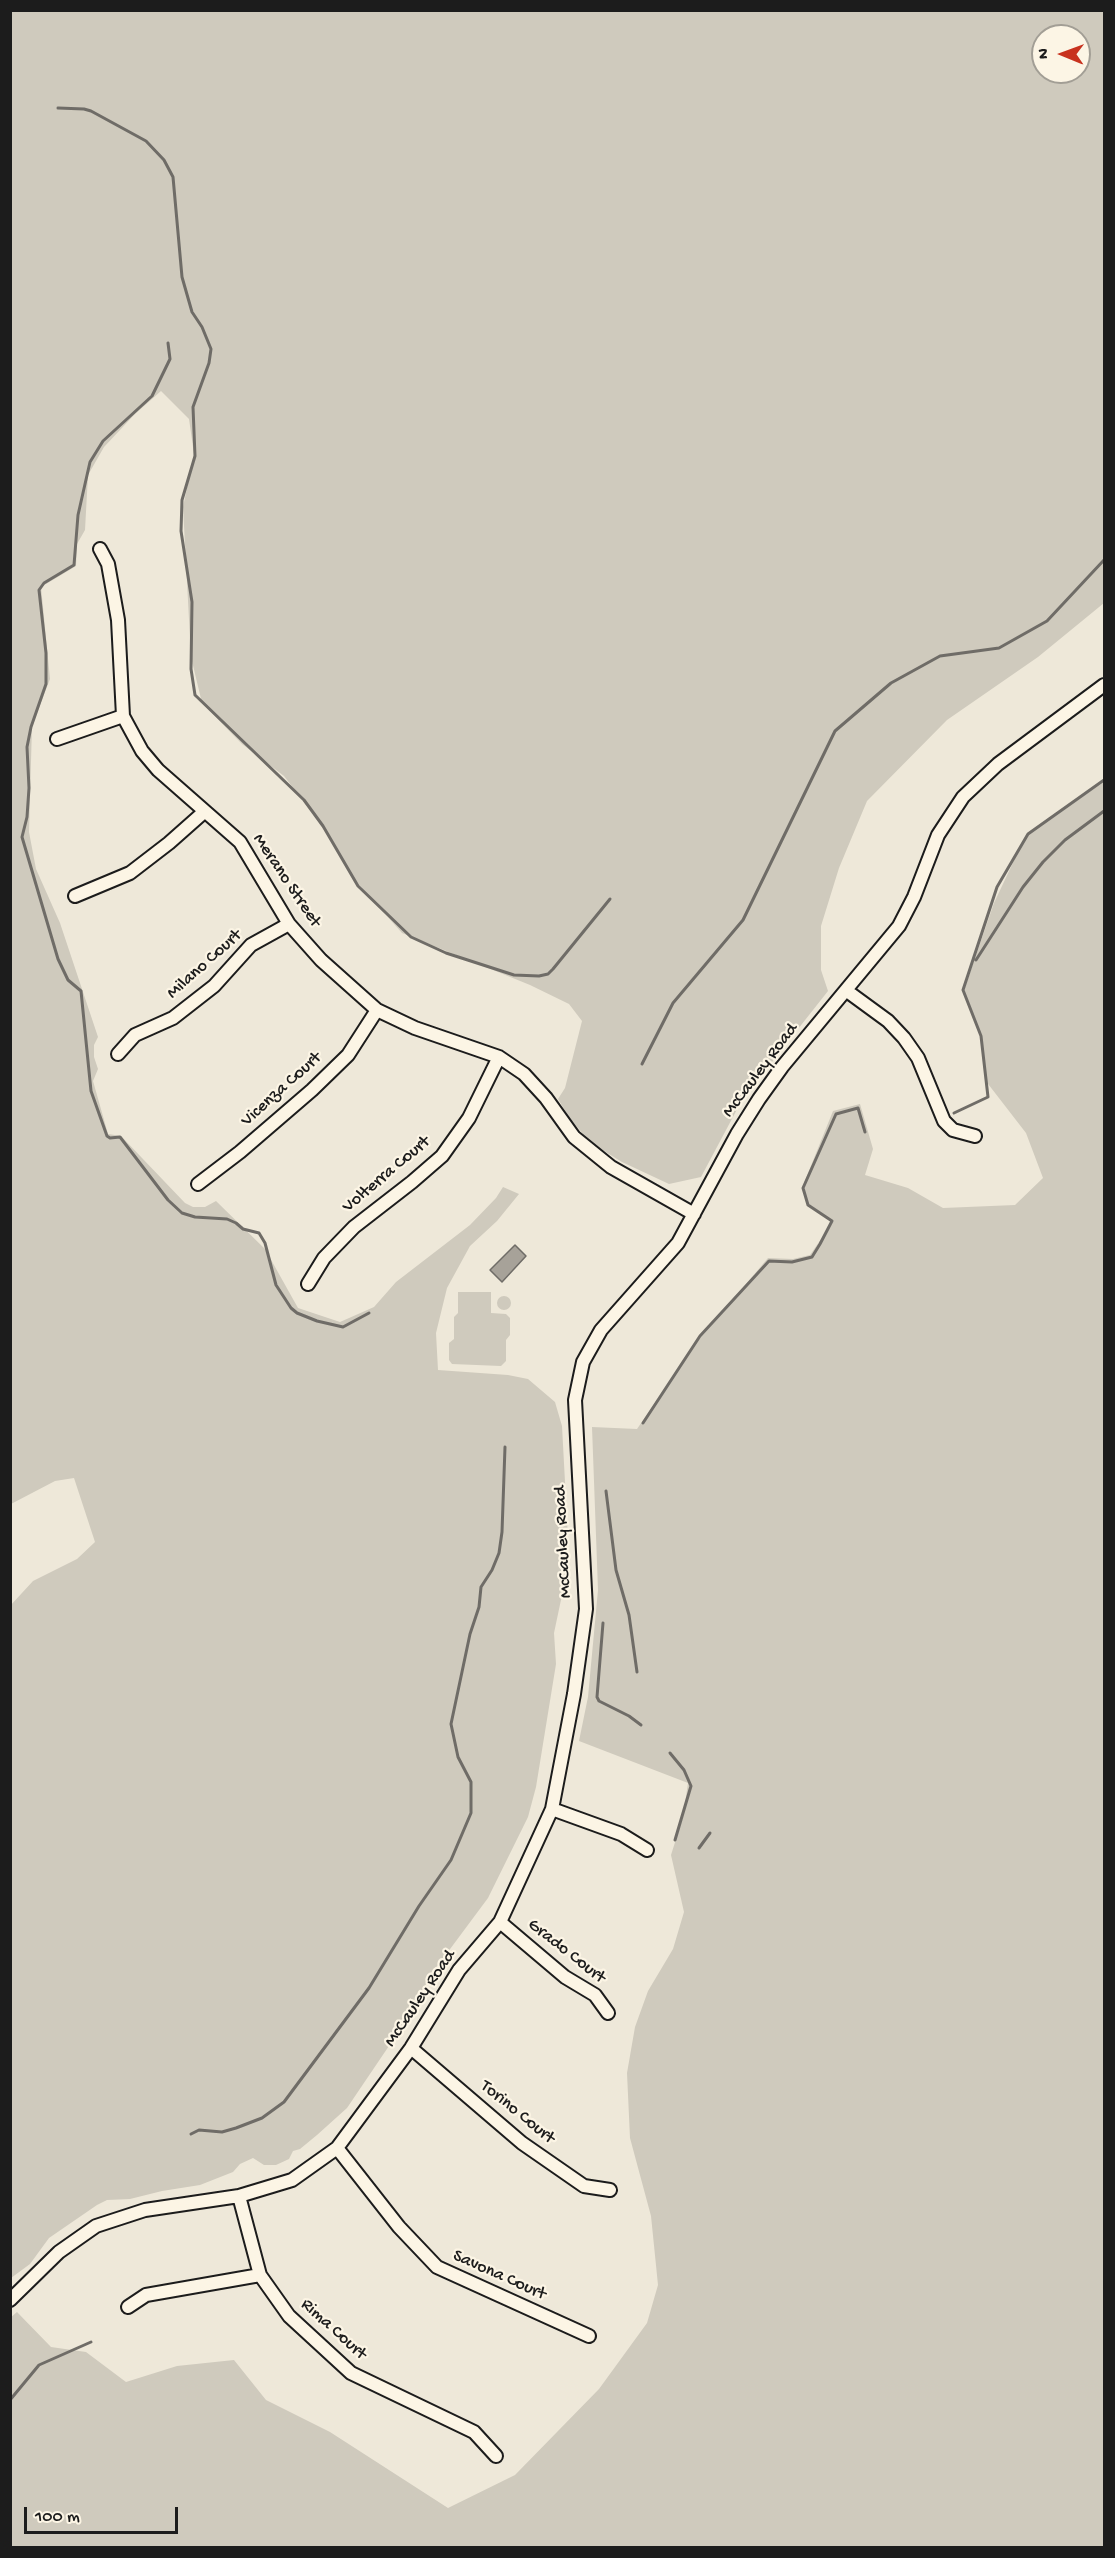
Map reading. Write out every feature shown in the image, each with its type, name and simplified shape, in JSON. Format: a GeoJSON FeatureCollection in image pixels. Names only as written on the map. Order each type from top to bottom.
{"type":"FeatureCollection","features":[{"type":"Feature","properties":{"kind":"street","name":"Merano Street"},"geometry":{"type":"LineString","coordinates":[[100,549],[108,564],[118,620],[123,716],[142,751],[158,770],[240,842],[289,924],[321,960],[377,1010],[415,1028],[500,1057],[524,1074],[546,1098],[574,1137],[610,1167],[694,1214]]}},
{"type":"Feature","properties":{"kind":"street","name":"McCauley Road"},"geometry":{"type":"LineString","coordinates":[[10,2300],[59,2252],[96,2226],[145,2210],[239,2196],[292,2180],[337,2148],[411,2048],[459,1970],[500,1922],[552,1809],[586,1609],[575,1400],[583,1362],[600,1330],[678,1243],[737,1134],[782,1067],[899,926],[914,897],[938,835],[963,797],[998,764],[1104,685]]}},
{"type":"Feature","properties":{"kind":"street"},"geometry":{"type":"LineString","coordinates":[[57,739],[123,716]]}},
{"type":"Feature","properties":{"kind":"street"},"geometry":{"type":"LineString","coordinates":[[75,896],[130,873],[204,812]]}},
{"type":"Feature","properties":{"kind":"street","name":"Milano Court"},"geometry":{"type":"LineString","coordinates":[[118,1054],[135,1035],[173,1018],[214,986],[251,945],[289,924]]}},
{"type":"Feature","properties":{"kind":"street"},"geometry":{"type":"LineString","coordinates":[[847,991],[888,1021],[904,1038],[918,1058],[944,1121],[953,1130],[975,1136]]}},
{"type":"Feature","properties":{"kind":"street","name":"Vicenza Court"},"geometry":{"type":"LineString","coordinates":[[198,1184],[240,1152],[312,1090],[348,1054],[377,1010]]}},
{"type":"Feature","properties":{"kind":"street","name":"Volterra Court"},"geometry":{"type":"LineString","coordinates":[[308,1284],[324,1258],[354,1227],[442,1156],[469,1118],[500,1057]]}},
{"type":"Feature","properties":{"kind":"street"},"geometry":{"type":"LineString","coordinates":[[552,1809],[621,1834],[647,1850]]}},
{"type":"Feature","properties":{"kind":"street","name":"Grado Court"},"geometry":{"type":"LineString","coordinates":[[500,1922],[565,1977],[595,1995],[608,2013]]}},
{"type":"Feature","properties":{"kind":"street","name":"Torino Court"},"geometry":{"type":"LineString","coordinates":[[411,2048],[522,2143],[584,2186],[610,2190]]}},
{"type":"Feature","properties":{"kind":"street","name":"Savona Court"},"geometry":{"type":"LineString","coordinates":[[337,2148],[399,2227],[437,2267],[589,2336]]}},
{"type":"Feature","properties":{"kind":"street","name":"Rima Court"},"geometry":{"type":"LineString","coordinates":[[239,2196],[260,2276],[289,2316],[351,2373],[474,2432],[496,2456]]}},
{"type":"Feature","properties":{"kind":"street"},"geometry":{"type":"LineString","coordinates":[[128,2307],[146,2295],[260,2276]]}},
{"type":"Feature","properties":{"kind":"shaded area"},"geometry":{"type":"Polygon","coordinates":[[[11,11],[1104,11],[1104,603],[1038,657],[947,720],[867,801],[839,868],[821,926],[821,970],[828,991],[742,1100],[701,1177],[669,1184],[622,1162],[591,1143],[570,1119],[558,1099],[565,1088],[582,1021],[569,1004],[530,985],[402,933],[355,880],[321,824],[284,776],[242,744],[202,703],[191,657],[183,507],[194,454],[189,419],[161,391],[135,414],[104,447],[88,475],[85,530],[77,544],[76,566],[41,587],[50,679],[32,726],[29,832],[36,869],[60,923],[98,1037],[94,1045],[94,1057],[98,1069],[93,1081],[108,1134],[121,1136],[185,1203],[193,1207],[205,1207],[216,1201],[265,1249],[298,1308],[340,1322],[374,1307],[396,1282],[470,1225],[496,1198],[503,1187],[519,1194],[497,1221],[470,1246],[447,1288],[436,1333],[438,1370],[508,1375],[528,1379],[555,1402],[562,1426],[568,1538],[566,1576],[554,1633],[556,1664],[536,1787],[528,1817],[488,1898],[433,1972],[395,2037],[347,2108],[300,2149],[293,2151],[289,2159],[276,2165],[264,2165],[253,2158],[240,2164],[233,2172],[200,2185],[130,2199],[107,2200],[97,2205],[49,2238],[30,2264],[11,2278],[10,1606],[33,1581],[77,1559],[95,1542],[74,1478],[55,1481],[11,1504],[11,11]]]}},
{"type":"Feature","properties":{"kind":"shaded area"},"geometry":{"type":"Polygon","coordinates":[[[1104,782],[1104,2547],[11,2547],[10,2318],[17,2312],[51,2347],[86,2352],[126,2382],[177,2366],[234,2360],[266,2400],[330,2432],[448,2508],[515,2475],[599,2389],[647,2323],[658,2285],[651,2216],[630,2138],[627,2073],[635,2027],[648,1991],[673,1949],[684,1912],[671,1855],[683,1817],[688,1783],[579,1741],[588,1697],[598,1590],[592,1427],[637,1429],[696,1343],[768,1258],[793,1259],[810,1255],[833,1222],[806,1202],[804,1183],[833,1111],[860,1104],[873,1149],[865,1175],[908,1188],[943,1208],[1015,1205],[1043,1178],[1026,1133],[985,1080],[980,1032],[964,990],[994,903],[1026,835],[1104,782]]]}},
{"type":"Feature","properties":{"kind":"shaded area"},"geometry":{"type":"Polygon","coordinates":[[[515,1245],[526,1256],[502,1282],[490,1270],[515,1245]]]}},
{"type":"Feature","properties":{"kind":"shaded area"},"geometry":{"type":"Polygon","coordinates":[[[458,1292],[491,1292],[491,1313],[506,1314],[510,1318],[510,1335],[506,1340],[506,1361],[501,1366],[452,1364],[449,1360],[449,1343],[454,1339],[454,1317],[458,1313],[458,1292]]]}},
{"type":"Feature","properties":{"kind":"shaded area"},"geometry":{"type":"Polygon","coordinates":[[[501,1296],[507,1296],[511,1303],[507,1310],[501,1310],[497,1306],[497,1300],[501,1296]]]}},
{"type":"Feature","properties":{"kind":"waterway"},"geometry":{"type":"LineString","coordinates":[[58,108],[91,111],[146,141],[164,160],[173,177],[182,277],[192,312],[202,327],[211,349],[209,363],[193,407],[195,456],[182,500],[181,531],[192,602],[191,669],[195,695],[304,800],[323,826],[358,886],[411,937],[446,953],[514,975],[539,976],[548,974],[553,969],[610,899]]}},
{"type":"Feature","properties":{"kind":"waterway"},"geometry":{"type":"LineString","coordinates":[[168,343],[170,359],[152,396],[103,441],[90,462],[78,515],[74,565],[44,583],[39,590],[46,653],[46,684],[31,727],[27,747],[29,788],[27,817],[22,837],[58,959],[68,980],[81,991],[91,1091],[107,1136],[120,1137],[168,1200],[182,1213],[195,1217],[227,1219],[243,1229],[259,1233],[265,1243],[276,1285],[291,1308],[297,1313],[317,1321],[343,1327],[369,1313]]}},
{"type":"Feature","properties":{"kind":"waterway"},"geometry":{"type":"LineString","coordinates":[[642,1064],[673,1003],[743,920],[835,731],[891,683],[940,656],[999,648],[1047,621],[1104,560]]}},
{"type":"Feature","properties":{"kind":"waterway"},"geometry":{"type":"LineString","coordinates":[[954,1113],[988,1097],[981,1036],[963,990],[997,887],[1028,834],[1104,780]]}},
{"type":"Feature","properties":{"kind":"waterway"},"geometry":{"type":"LineString","coordinates":[[976,960],[1023,887],[1043,862],[1065,840],[1104,811]]}},
{"type":"Feature","properties":{"kind":"waterway"},"geometry":{"type":"LineString","coordinates":[[643,1423],[700,1336],[769,1261],[792,1262],[812,1257],[832,1221],[808,1205],[803,1188],[836,1114],[858,1108],[865,1132]]}},
{"type":"Feature","properties":{"kind":"waterway"},"geometry":{"type":"LineString","coordinates":[[191,2134],[199,2130],[222,2132],[236,2128],[262,2118],[284,2102],[369,1988],[419,1906],[451,1860],[471,1813],[471,1782],[458,1757],[451,1724],[470,1634],[479,1607],[481,1587],[499,1553],[502,1532],[505,1447]]}},
{"type":"Feature","properties":{"kind":"waterway"},"geometry":{"type":"LineString","coordinates":[[606,1491],[616,1570],[629,1615],[637,1672]]}},
{"type":"Feature","properties":{"kind":"waterway"},"geometry":{"type":"LineString","coordinates":[[603,1623],[597,1697],[599,1701],[629,1716],[641,1725]]}},
{"type":"Feature","properties":{"kind":"waterway"},"geometry":{"type":"LineString","coordinates":[[670,1753],[684,1770],[691,1786],[675,1840]]}},
{"type":"Feature","properties":{"kind":"waterway"},"geometry":{"type":"LineString","coordinates":[[699,1848],[710,1833]]}},
{"type":"Feature","properties":{"kind":"waterway"},"geometry":{"type":"LineString","coordinates":[[10,2400],[39,2365],[91,2342]]}}]}
